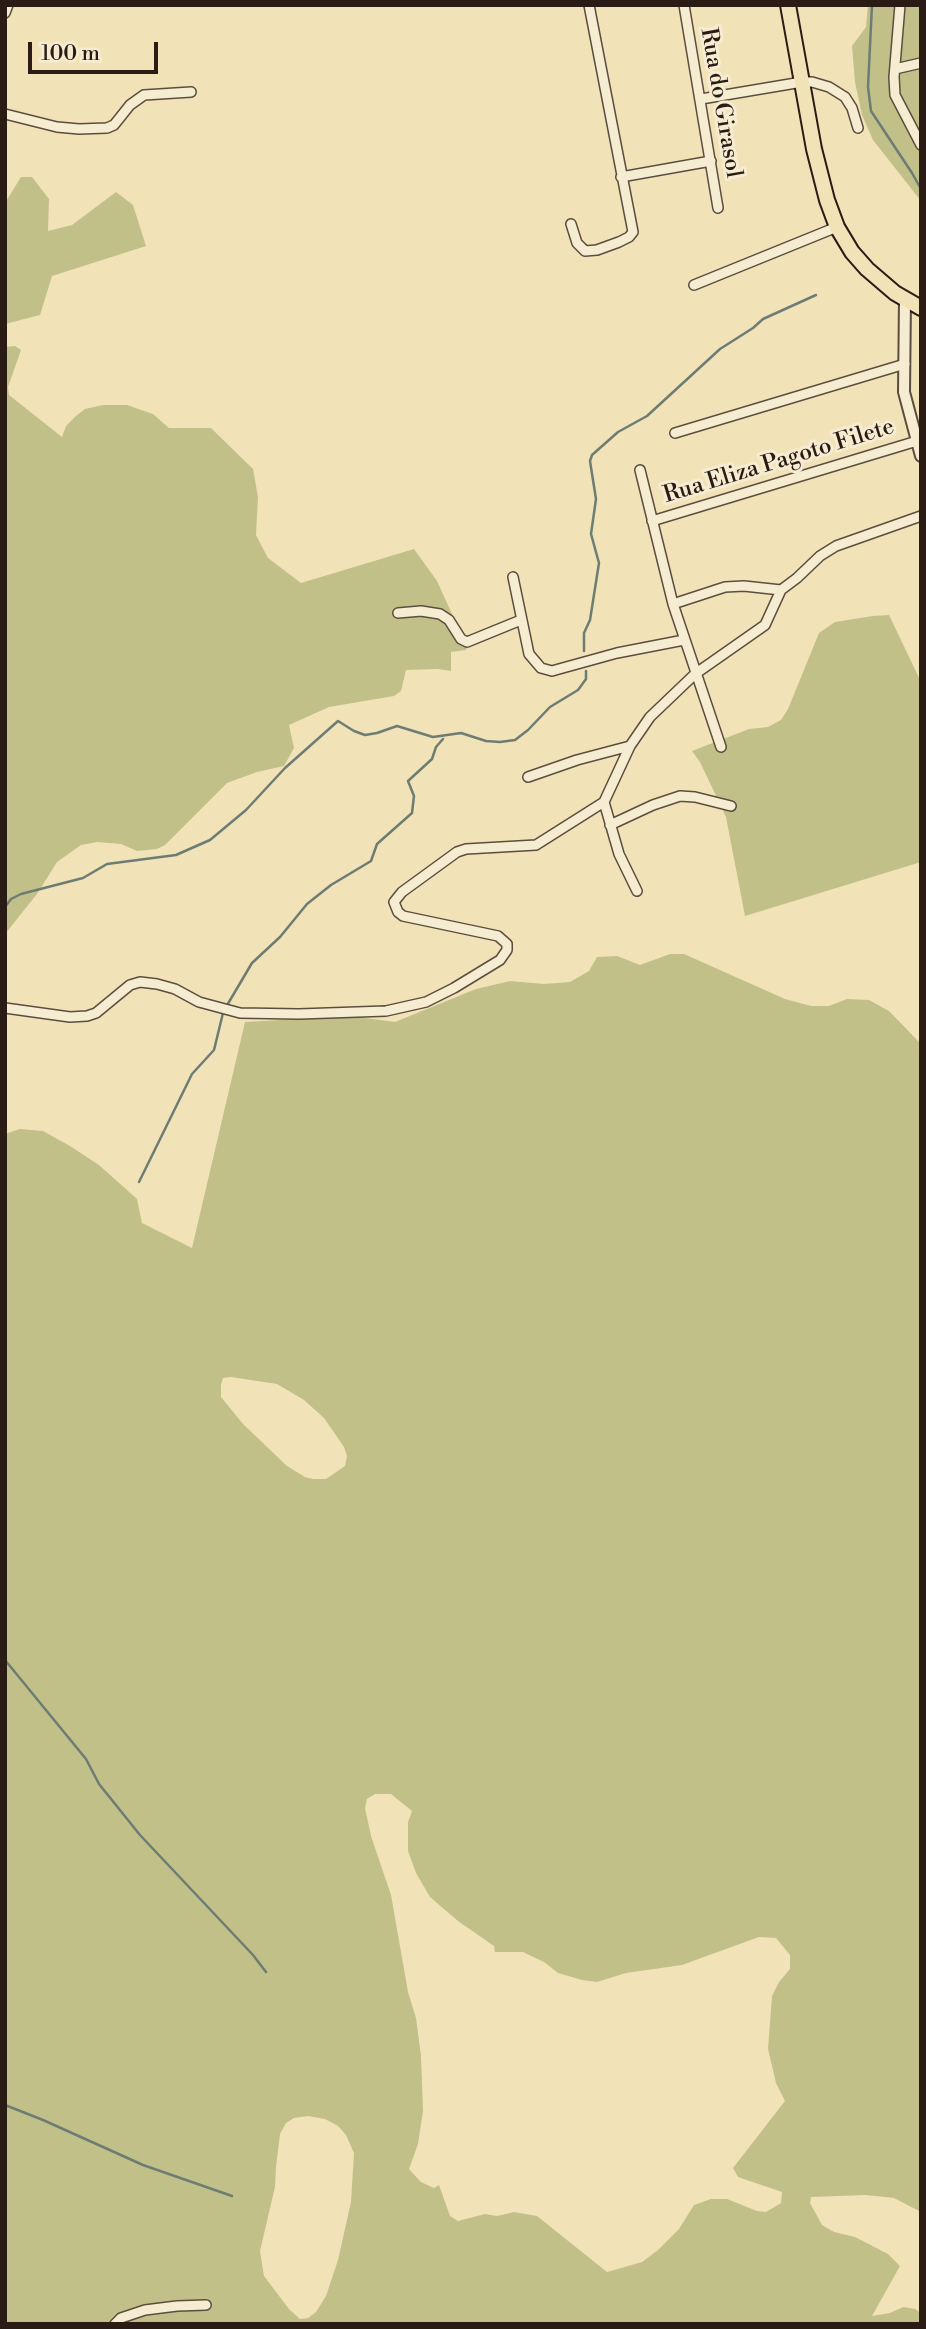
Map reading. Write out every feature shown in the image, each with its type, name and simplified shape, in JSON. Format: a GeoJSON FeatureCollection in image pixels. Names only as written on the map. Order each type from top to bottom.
{"type":"FeatureCollection","features":[{"type":"Feature","properties":{"kind":"main road"},"geometry":{"type":"LineString","coordinates":[[788,5],[819,172],[837,227],[852,252],[867,269],[884,284],[921,308]]}},
{"type":"Feature","properties":{"kind":"street"},"geometry":{"type":"LineString","coordinates":[[5,13],[8,5]]}},
{"type":"Feature","properties":{"kind":"street"},"geometry":{"type":"LineString","coordinates":[[572,224],[577,243],[585,251],[597,250],[632,235],[589,5]]}},
{"type":"Feature","properties":{"kind":"street","name":"Rua do Girasol"},"geometry":{"type":"LineString","coordinates":[[684,5],[718,208]]}},
{"type":"Feature","properties":{"kind":"street"},"geometry":{"type":"LineString","coordinates":[[900,5],[895,96],[921,145]]}},
{"type":"Feature","properties":{"kind":"street"},"geometry":{"type":"LineString","coordinates":[[895,69],[921,63]]}},
{"type":"Feature","properties":{"kind":"street"},"geometry":{"type":"LineString","coordinates":[[701,99],[802,82],[821,84],[841,94],[850,104],[858,128]]}},
{"type":"Feature","properties":{"kind":"street"},"geometry":{"type":"LineString","coordinates":[[5,114],[57,127],[107,128],[114,125],[131,105],[144,95],[191,92]]}},
{"type":"Feature","properties":{"kind":"street"},"geometry":{"type":"LineString","coordinates":[[621,177],[711,161]]}},
{"type":"Feature","properties":{"kind":"street"},"geometry":{"type":"LineString","coordinates":[[694,285],[837,227]]}},
{"type":"Feature","properties":{"kind":"street"},"geometry":{"type":"LineString","coordinates":[[905,299],[904,392],[921,456]]}},
{"type":"Feature","properties":{"kind":"street"},"geometry":{"type":"LineString","coordinates":[[675,433],[905,364]]}},
{"type":"Feature","properties":{"kind":"street","name":"Rua Eliza Pagoto Filete"},"geometry":{"type":"LineString","coordinates":[[652,521],[916,441]]}},
{"type":"Feature","properties":{"kind":"street"},"geometry":{"type":"LineString","coordinates":[[640,470],[673,604],[721,747]]}},
{"type":"Feature","properties":{"kind":"street"},"geometry":{"type":"LineString","coordinates":[[5,1008],[70,1017],[87,1016],[96,1013],[130,985],[140,982],[175,989],[199,1002],[240,1013],[386,1011],[426,1002],[454,988],[500,960],[507,950],[507,944],[498,936],[403,916],[395,908],[397,897],[427,873],[466,849],[528,846],[542,842],[604,802],[630,746],[650,717],[695,674],[765,625],[781,590],[820,556],[836,546],[921,516]]}},
{"type":"Feature","properties":{"kind":"street"},"geometry":{"type":"LineString","coordinates":[[513,577],[527,646],[541,668],[552,671],[617,653],[684,640]]}},
{"type":"Feature","properties":{"kind":"street"},"geometry":{"type":"LineString","coordinates":[[673,604],[735,585],[781,590]]}},
{"type":"Feature","properties":{"kind":"street"},"geometry":{"type":"LineString","coordinates":[[398,613],[421,611],[440,614],[449,620],[461,639],[467,642],[521,620]]}},
{"type":"Feature","properties":{"kind":"street"},"geometry":{"type":"LineString","coordinates":[[528,777],[630,746]]}},
{"type":"Feature","properties":{"kind":"street"},"geometry":{"type":"LineString","coordinates":[[610,825],[680,796],[731,806]]}},
{"type":"Feature","properties":{"kind":"street"},"geometry":{"type":"LineString","coordinates":[[604,802],[618,854],[636,891]]}},
{"type":"Feature","properties":{"kind":"street"},"geometry":{"type":"LineString","coordinates":[[115,2324],[121,2318],[145,2310],[206,2305]]}},
{"type":"Feature","properties":{"kind":"shaded area"},"geometry":{"type":"Polygon","coordinates":[[[868,5],[921,5],[921,201],[873,140],[862,115],[855,82],[852,46],[866,27],[868,5]]]}},
{"type":"Feature","properties":{"kind":"shaded area"},"geometry":{"type":"Polygon","coordinates":[[[21,177],[32,177],[49,199],[48,231],[72,225],[116,192],[133,205],[146,246],[52,276],[40,315],[5,324],[5,203],[21,177]]]}},
{"type":"Feature","properties":{"kind":"shaded area"},"geometry":{"type":"Polygon","coordinates":[[[15,346],[21,350],[8,387],[9,395],[62,437],[66,426],[76,416],[85,409],[103,405],[127,405],[153,414],[169,428],[211,428],[253,469],[258,497],[256,535],[268,558],[301,583],[414,549],[437,581],[467,647],[466,650],[451,652],[451,671],[406,670],[401,691],[394,696],[329,707],[289,725],[294,748],[284,766],[227,783],[165,845],[157,849],[137,851],[121,844],[97,842],[81,845],[57,862],[37,894],[5,934],[5,347],[15,346]]]}},
{"type":"Feature","properties":{"kind":"shaded area"},"geometry":{"type":"Polygon","coordinates":[[[889,615],[921,682],[921,862],[745,916],[726,817],[692,751],[749,729],[768,727],[781,720],[819,633],[835,622],[889,615]]]}},
{"type":"Feature","properties":{"kind":"shaded area"},"geometry":{"type":"Polygon","coordinates":[[[670,954],[684,954],[785,999],[811,1006],[829,1006],[847,999],[869,1000],[889,1011],[921,1044],[921,2212],[894,2198],[866,2195],[811,2197],[810,2203],[822,2225],[834,2232],[855,2237],[888,2254],[900,2266],[872,2316],[890,2313],[903,2307],[921,2313],[921,2324],[5,2324],[5,1134],[20,1129],[43,1131],[70,1146],[99,1165],[137,1199],[142,1223],[192,1248],[245,1022],[351,1016],[395,1022],[476,989],[510,981],[544,984],[570,982],[589,971],[597,957],[617,956],[640,965],[670,954]],[[223,1378],[221,1397],[243,1424],[287,1466],[305,1477],[326,1479],[345,1466],[347,1456],[344,1447],[324,1418],[304,1400],[277,1384],[223,1378]],[[375,1794],[367,1799],[365,1808],[371,1836],[391,1895],[421,2056],[423,2111],[418,2144],[409,2169],[421,2182],[434,2188],[439,2185],[450,2216],[458,2221],[485,2214],[497,2216],[514,2212],[537,2216],[607,2272],[642,2262],[658,2250],[679,2229],[694,2205],[711,2199],[727,2199],[766,2212],[781,2203],[782,2192],[738,2177],[733,2168],[785,2101],[776,2083],[768,2049],[772,1996],[790,1969],[790,1955],[776,1938],[759,1937],[682,1965],[626,1973],[597,1982],[558,1973],[544,1962],[523,1952],[495,1952],[494,1946],[430,1897],[416,1873],[408,1851],[408,1822],[412,1811],[391,1794],[375,1794]],[[308,2116],[294,2118],[286,2123],[280,2134],[275,2187],[260,2251],[264,2276],[300,2319],[308,2318],[316,2312],[326,2296],[338,2260],[351,2202],[354,2153],[346,2135],[338,2126],[325,2119],[308,2116]]]}},
{"type":"Feature","properties":{"kind":"waterway"},"geometry":{"type":"LineString","coordinates":[[872,5],[868,87],[871,111],[921,189]]}},
{"type":"Feature","properties":{"kind":"waterway"},"geometry":{"type":"LineString","coordinates":[[584,651],[584,633],[590,620],[599,563],[591,534],[596,499],[590,461],[592,455],[618,432],[647,416],[720,349],[763,319],[816,295]]}},
{"type":"Feature","properties":{"kind":"waterway"},"geometry":{"type":"LineString","coordinates":[[5,907],[11,899],[21,894],[83,878],[107,864],[176,855],[210,840],[246,810],[285,768],[338,721],[365,735],[397,726],[433,737],[461,733],[486,741],[515,740],[550,707],[578,690],[586,679],[586,671]]}},
{"type":"Feature","properties":{"kind":"waterway"},"geometry":{"type":"LineString","coordinates":[[226,1007],[252,963],[280,937],[307,904],[331,885],[371,861],[377,844],[412,813],[414,796],[408,781],[432,759],[436,747],[443,739]]}},
{"type":"Feature","properties":{"kind":"waterway"},"geometry":{"type":"LineString","coordinates":[[139,1182],[192,1074],[214,1050],[223,1013]]}},
{"type":"Feature","properties":{"kind":"waterway"},"geometry":{"type":"LineString","coordinates":[[5,1660],[86,1759],[99,1784],[140,1835],[266,1972]]}},
{"type":"Feature","properties":{"kind":"waterway"},"geometry":{"type":"LineString","coordinates":[[5,2105],[143,2165],[232,2196]]}}]}
